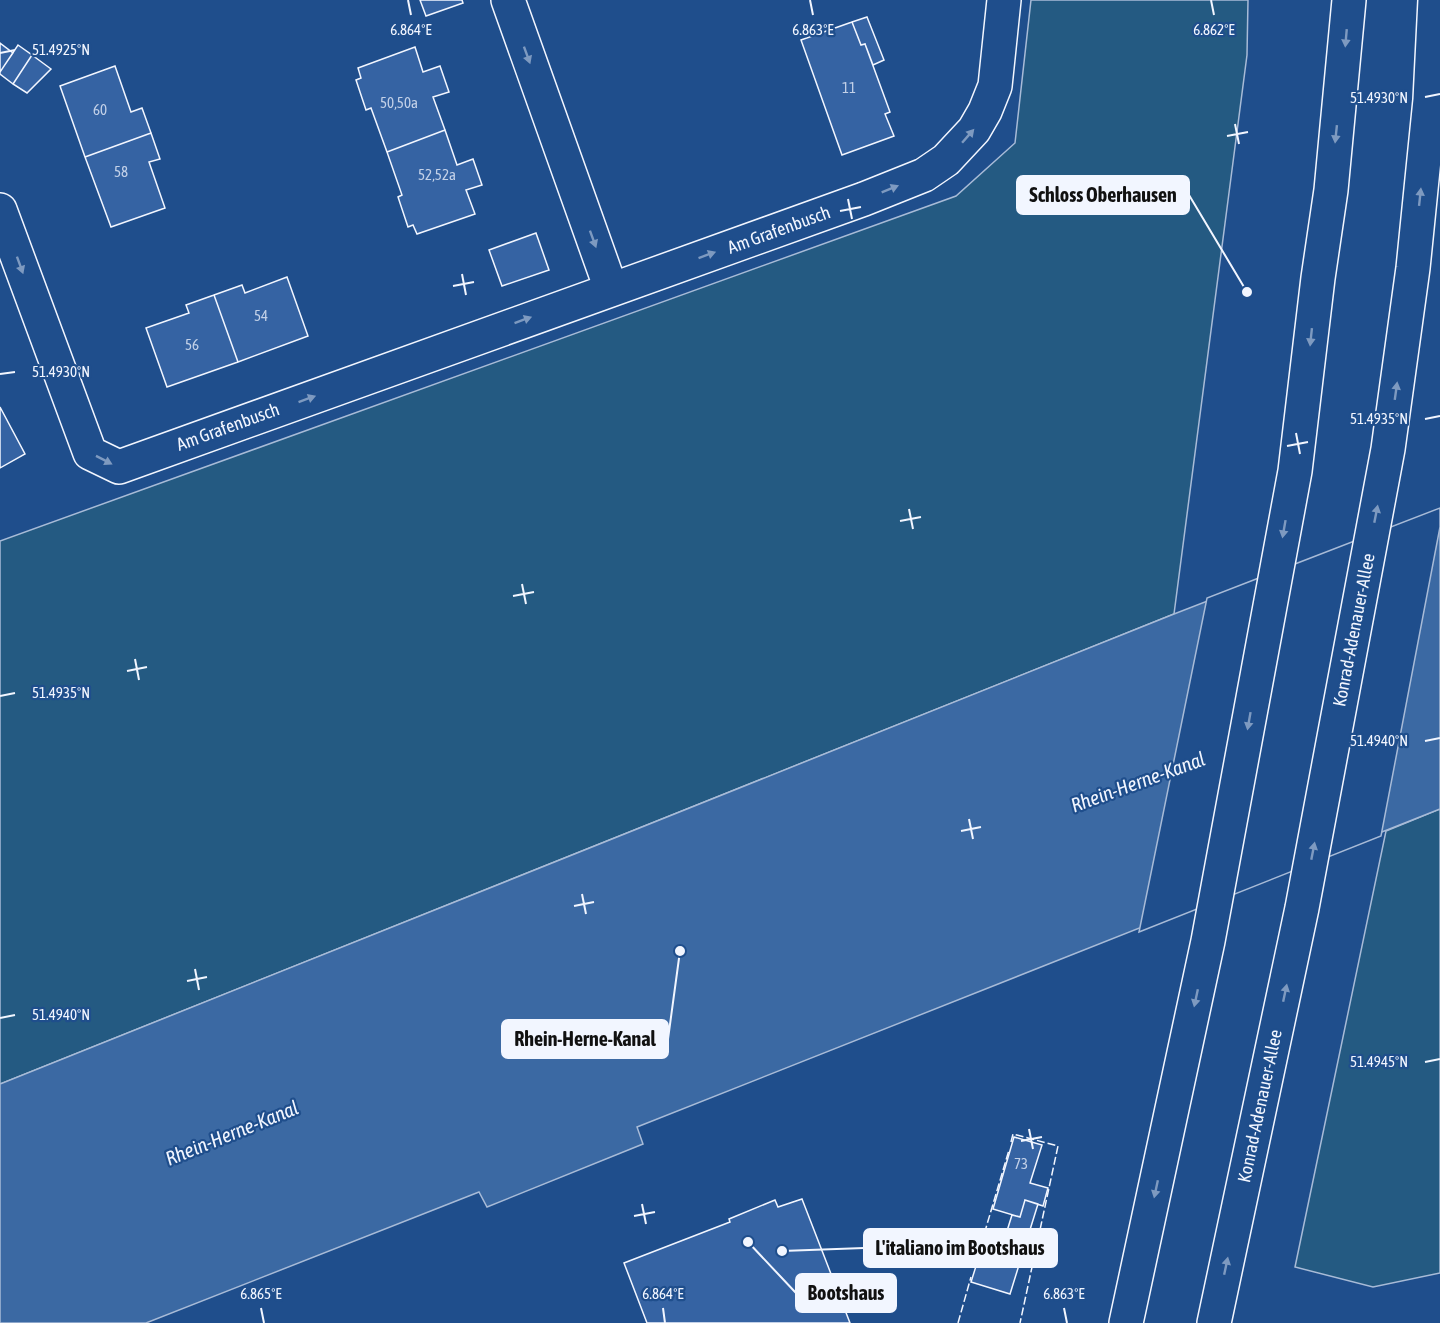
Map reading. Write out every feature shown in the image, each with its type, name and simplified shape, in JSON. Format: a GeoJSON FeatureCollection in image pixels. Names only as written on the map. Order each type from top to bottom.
{"type":"FeatureCollection","features":[{"type":"Feature","properties":{"kind":"main road"},"geometry":{"type":"LineString","coordinates":[[508,0],[611,289]]}},
{"type":"Feature","properties":{"kind":"main road","name":"Am Grafenbusch"},"geometry":{"type":"LineString","coordinates":[[0,210],[90,453],[119,467],[864,199],[924,175],[946,160],[974,130],[985,111],[995,86],[1004,0]]}},
{"type":"Feature","properties":{"kind":"main road"},"geometry":{"type":"LineString","coordinates":[[1126,1323],[1208,941],[1295,471],[1330,190],[1349,0]]}},
{"type":"Feature","properties":{"kind":"main road","name":"Konrad-Adenauer-Allee"},"geometry":{"type":"LineString","coordinates":[[1214,1323],[1302,908],[1388,449],[1415,246],[1430,100],[1435,0]]}},
{"type":"Feature","properties":{"kind":"shaded area"},"geometry":{"type":"Polygon","coordinates":[[[1031,0],[1248,0],[1247,55],[1174,614],[0,1084],[0,541],[956,196],[1015,143],[1031,0]]]}},
{"type":"Feature","properties":{"kind":"shaded area"},"geometry":{"type":"Polygon","coordinates":[[[1440,809],[1440,1273],[1373,1287],[1295,1267],[1386,831],[1440,809]]]}},
{"type":"Feature","properties":{"kind":"water"},"geometry":{"type":"Polygon","coordinates":[[[1440,511],[1440,809],[637,1127],[643,1144],[487,1207],[479,1192],[146,1323],[0,1323],[0,1084],[1174,614],[1440,511]]]}},
{"type":"Feature","properties":{"kind":"pier"},"geometry":{"type":"Polygon","coordinates":[[[1440,508],[1440,527],[1381,836],[1139,932],[1207,598],[1440,508]]]}},
{"type":"Feature","properties":{"kind":"building"},"geometry":{"type":"Polygon","coordinates":[[[420,0],[462,0],[463,3],[426,16],[420,0]]]}},
{"type":"Feature","properties":{"kind":"building"},"geometry":{"type":"Polygon","coordinates":[[[867,17],[884,60],[873,65],[865,44],[861,45],[852,22],[867,17]]]}},
{"type":"Feature","properties":{"kind":"building"},"geometry":{"type":"Polygon","coordinates":[[[852,22],[861,45],[865,44],[890,112],[885,114],[894,136],[842,155],[801,40],[852,22]]]}},
{"type":"Feature","properties":{"kind":"building"},"geometry":{"type":"Polygon","coordinates":[[[0,43],[13,53],[0,72],[0,43]]]}},
{"type":"Feature","properties":{"kind":"building"},"geometry":{"type":"Polygon","coordinates":[[[18,45],[32,55],[13,84],[0,72],[18,45]]]}},
{"type":"Feature","properties":{"kind":"building"},"geometry":{"type":"Polygon","coordinates":[[[415,47],[423,72],[440,66],[449,92],[433,97],[445,130],[387,152],[371,108],[366,110],[356,80],[361,78],[358,68],[415,47]]]}},
{"type":"Feature","properties":{"kind":"building"},"geometry":{"type":"Polygon","coordinates":[[[32,55],[51,69],[27,93],[13,84],[32,55]]]}},
{"type":"Feature","properties":{"kind":"building"},"geometry":{"type":"Polygon","coordinates":[[[115,66],[131,112],[142,108],[151,133],[85,157],[60,86],[115,66]]]}},
{"type":"Feature","properties":{"kind":"building"},"geometry":{"type":"Polygon","coordinates":[[[445,130],[457,165],[473,159],[482,185],[466,190],[475,214],[417,234],[413,225],[408,227],[398,197],[402,195],[387,152],[445,130]]]}},
{"type":"Feature","properties":{"kind":"building"},"geometry":{"type":"Polygon","coordinates":[[[151,133],[160,159],[149,162],[165,208],[111,227],[85,157],[151,133]]]}},
{"type":"Feature","properties":{"kind":"building"},"geometry":{"type":"Polygon","coordinates":[[[536,233],[549,270],[502,286],[489,250],[536,233]]]}},
{"type":"Feature","properties":{"kind":"building"},"geometry":{"type":"Polygon","coordinates":[[[287,277],[308,336],[238,362],[214,295],[242,285],[245,293],[287,277]]]}},
{"type":"Feature","properties":{"kind":"building"},"geometry":{"type":"Polygon","coordinates":[[[214,295],[238,362],[167,387],[146,328],[189,313],[186,305],[214,295]]]}},
{"type":"Feature","properties":{"kind":"building"},"geometry":{"type":"Polygon","coordinates":[[[0,407],[25,454],[0,468],[0,407]]]}},
{"type":"Feature","properties":{"kind":"building"},"geometry":{"type":"Polygon","coordinates":[[[1014,1137],[1042,1145],[1030,1183],[1048,1188],[1043,1206],[1025,1200],[1020,1217],[993,1209],[1014,1137]]]}},
{"type":"Feature","properties":{"kind":"building"},"geometry":{"type":"Polygon","coordinates":[[[802,1199],[850,1323],[647,1323],[624,1263],[730,1222],[729,1219],[775,1200],[778,1207],[802,1199]]]}},
{"type":"Feature","properties":{"kind":"building"},"geometry":{"type":"Polygon","coordinates":[[[1025,1200],[1038,1204],[1010,1294],[971,1282],[983,1244],[1001,1250],[1012,1215],[1020,1217],[1025,1200]]]}},
{"type":"Feature","properties":{"kind":"fence"},"geometry":{"type":"LineString","coordinates":[[1011,1142],[1013,1134],[1058,1146],[1020,1323]]}},
{"type":"Feature","properties":{"kind":"fence"},"geometry":{"type":"LineString","coordinates":[[975,1265],[1009,1150]]}},
{"type":"Feature","properties":{"kind":"fence"},"geometry":{"type":"LineString","coordinates":[[958,1323],[971,1277]]}},
{"type":"Feature","properties":{"kind":"place","name":"Schloss Oberhausen"},"geometry":{"type":"Point","coordinates":[1247,292]}},
{"type":"Feature","properties":{"kind":"place","name":"Rhein-Herne-Kanal"},"geometry":{"type":"Point","coordinates":[680,951]}},
{"type":"Feature","properties":{"kind":"place","name":"Bootshaus"},"geometry":{"type":"Point","coordinates":[748,1242]}},
{"type":"Feature","properties":{"kind":"place","name":"L'italiano im Bootshaus"},"geometry":{"type":"Point","coordinates":[782,1251]}}]}
